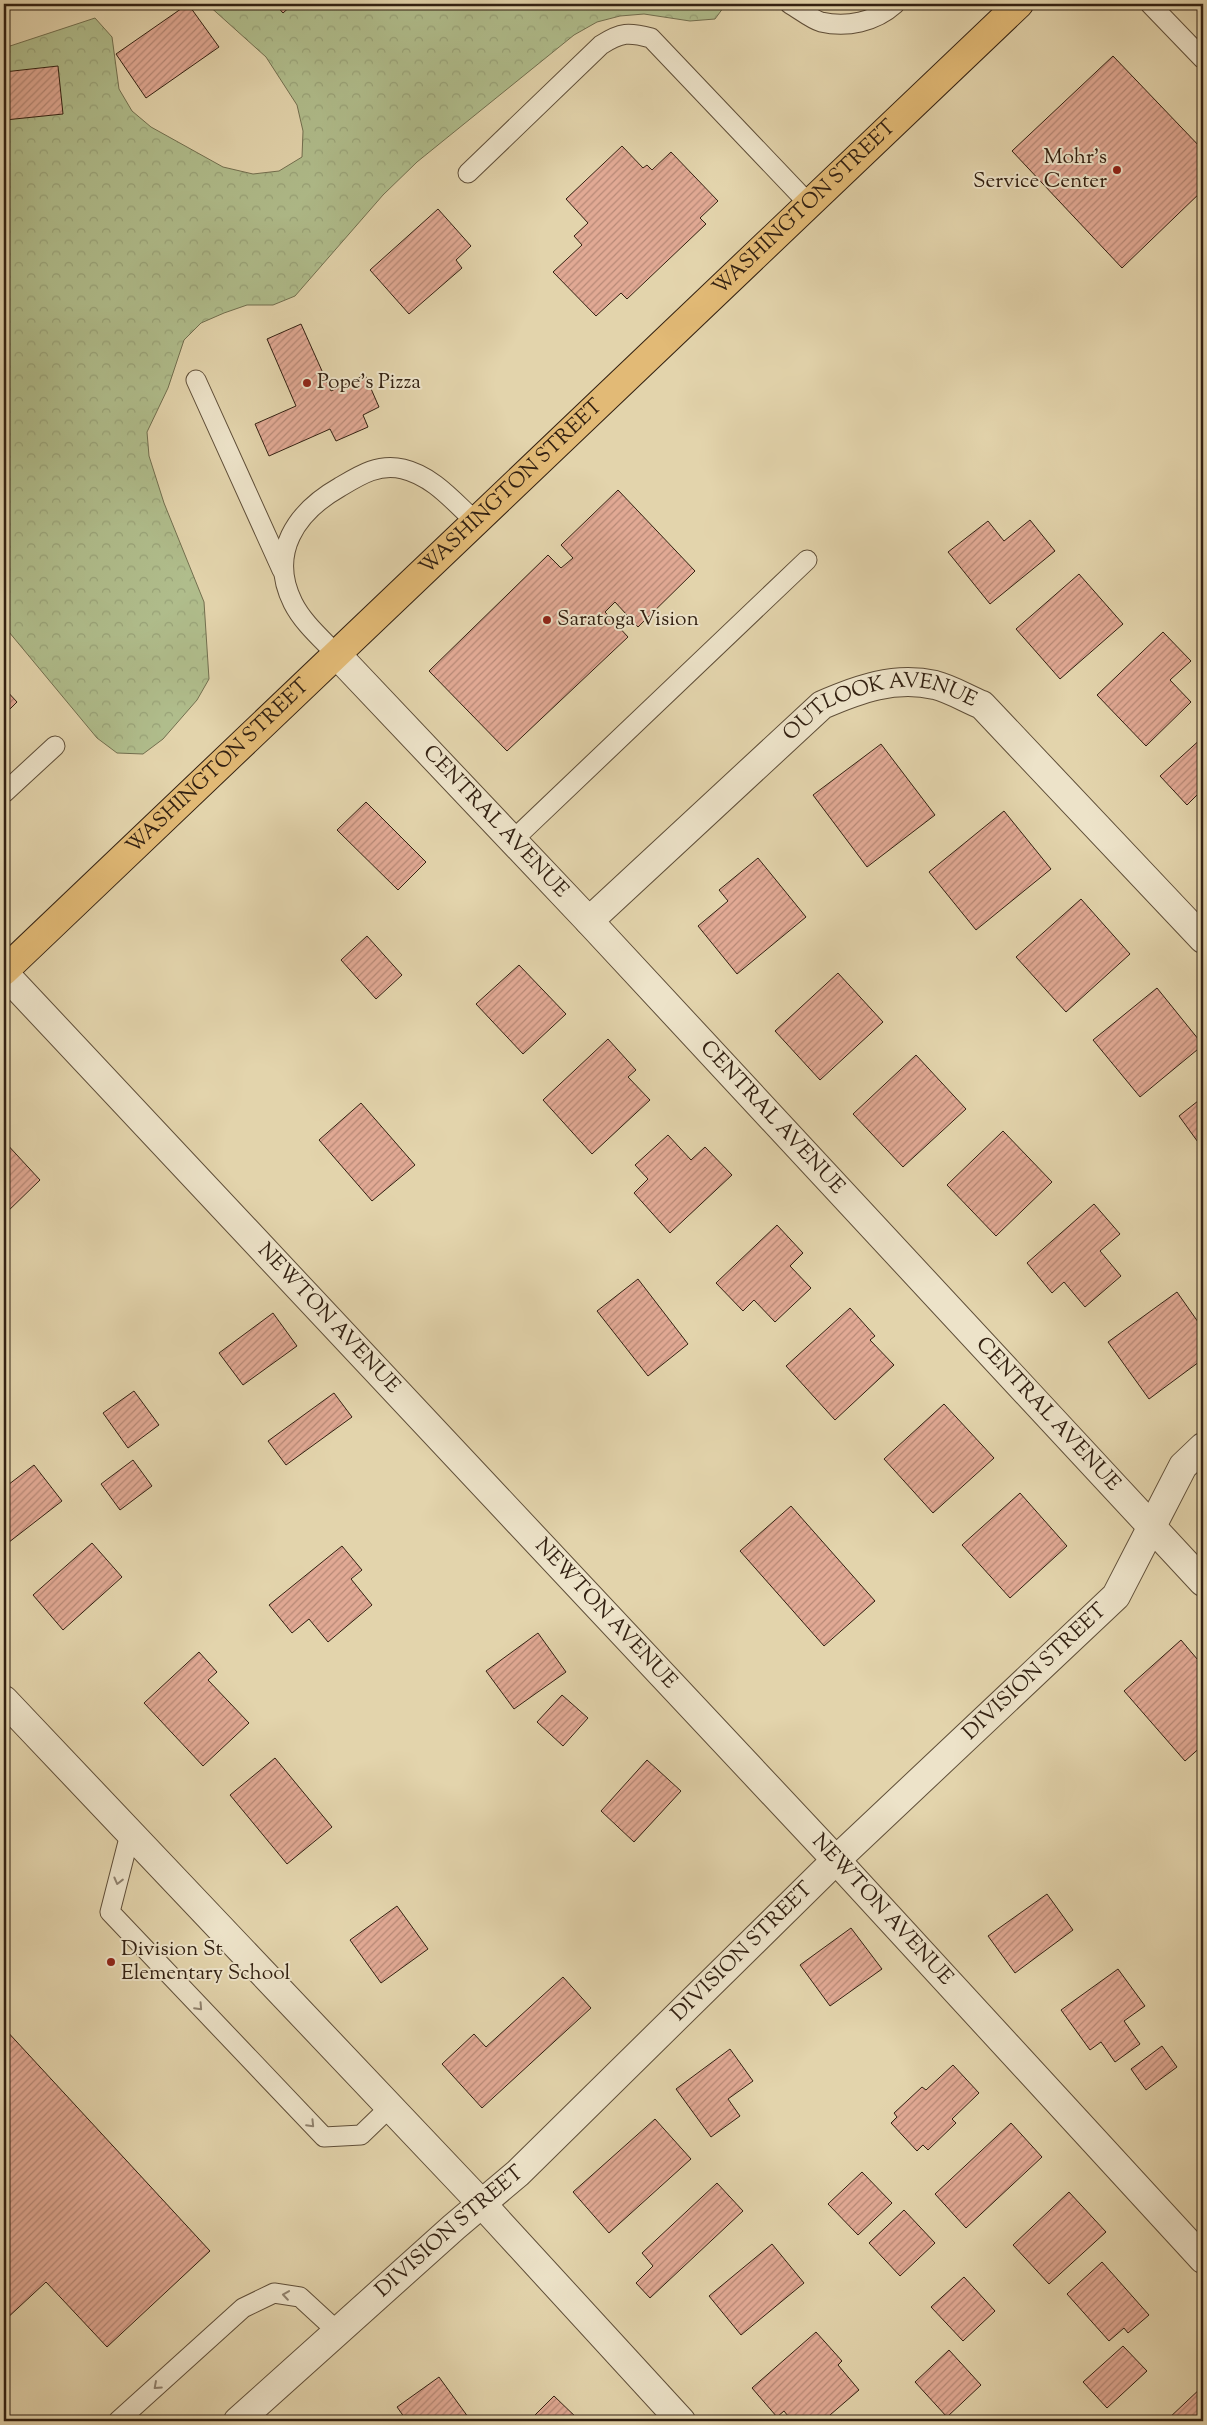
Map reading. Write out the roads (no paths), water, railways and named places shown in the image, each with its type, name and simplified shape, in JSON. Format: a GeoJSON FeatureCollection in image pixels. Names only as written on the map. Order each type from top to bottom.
{"type":"FeatureCollection","features":[{"type":"Feature","properties":{"kind":"highway","name":"WASHINGTON STREET"},"geometry":{"type":"LineString","coordinates":[[4,972],[1019,4]]}},
{"type":"Feature","properties":{"kind":"street","name":"CENTRAL AVENUE"},"geometry":{"type":"LineString","coordinates":[[337,655],[589,921],[1203,1582]]}},
{"type":"Feature","properties":{"kind":"street","name":"OUTLOOK AVENUE"},"geometry":{"type":"LineString","coordinates":[[589,921],[822,705],[861,689],[899,681],[936,685],[982,705],[1203,938]]}},
{"type":"Feature","properties":{"kind":"street","name":"NEWTON AVENUE"},"geometry":{"type":"LineString","coordinates":[[4,972],[836,1860],[1203,2259]]}},
{"type":"Feature","properties":{"kind":"street","name":"DIVISION STREET"},"geometry":{"type":"LineString","coordinates":[[238,2421],[518,2173],[836,1860],[1116,1596],[1183,1466],[1203,1447]]}},
{"type":"Feature","properties":{"kind":"street"},"geometry":{"type":"LineString","coordinates":[[4,1700],[482,2204],[681,2421]]}},
{"type":"Feature","properties":{"kind":"lane"},"geometry":{"type":"LineString","coordinates":[[790,4],[820,22],[853,24],[883,14],[894,4]]}},
{"type":"Feature","properties":{"kind":"lane"},"geometry":{"type":"LineString","coordinates":[[1150,4],[1203,59]]}},
{"type":"Feature","properties":{"kind":"lane"},"geometry":{"type":"LineString","coordinates":[[468,173],[602,45],[617,35],[634,34],[651,38],[809,204]]}},
{"type":"Feature","properties":{"kind":"lane"},"geometry":{"type":"LineString","coordinates":[[196,380],[285,578],[293,602],[302,617],[337,655]]}},
{"type":"Feature","properties":{"kind":"lane"},"geometry":{"type":"LineString","coordinates":[[285,578],[285,551],[292,529],[308,511],[330,492],[363,473],[384,467],[403,469],[421,476],[438,486],[476,522]]}},
{"type":"Feature","properties":{"kind":"lane"},"geometry":{"type":"LineString","coordinates":[[513,840],[807,560]]}},
{"type":"Feature","properties":{"kind":"lane"},"geometry":{"type":"LineString","coordinates":[[4,793],[55,746]]}},
{"type":"Feature","properties":{"kind":"lane"},"geometry":{"type":"LineString","coordinates":[[130,1834],[110,1912],[324,2137],[361,2134],[389,2108]]}},
{"type":"Feature","properties":{"kind":"lane"},"geometry":{"type":"LineString","coordinates":[[118,2421],[243,2308],[274,2293],[300,2297],[338,2332]]}},
{"type":"Feature","properties":{"kind":"place","name":"Mohr's Service Center"},"geometry":{"type":"Point","coordinates":[1117,170]}},
{"type":"Feature","properties":{"kind":"place","name":"Pope's Pizza"},"geometry":{"type":"Point","coordinates":[307,383]}},
{"type":"Feature","properties":{"kind":"place","name":"Saratoga Vision"},"geometry":{"type":"Point","coordinates":[547,620]}},
{"type":"Feature","properties":{"kind":"place","name":"Division St Elementary School"},"geometry":{"type":"Point","coordinates":[111,1962]}}]}
